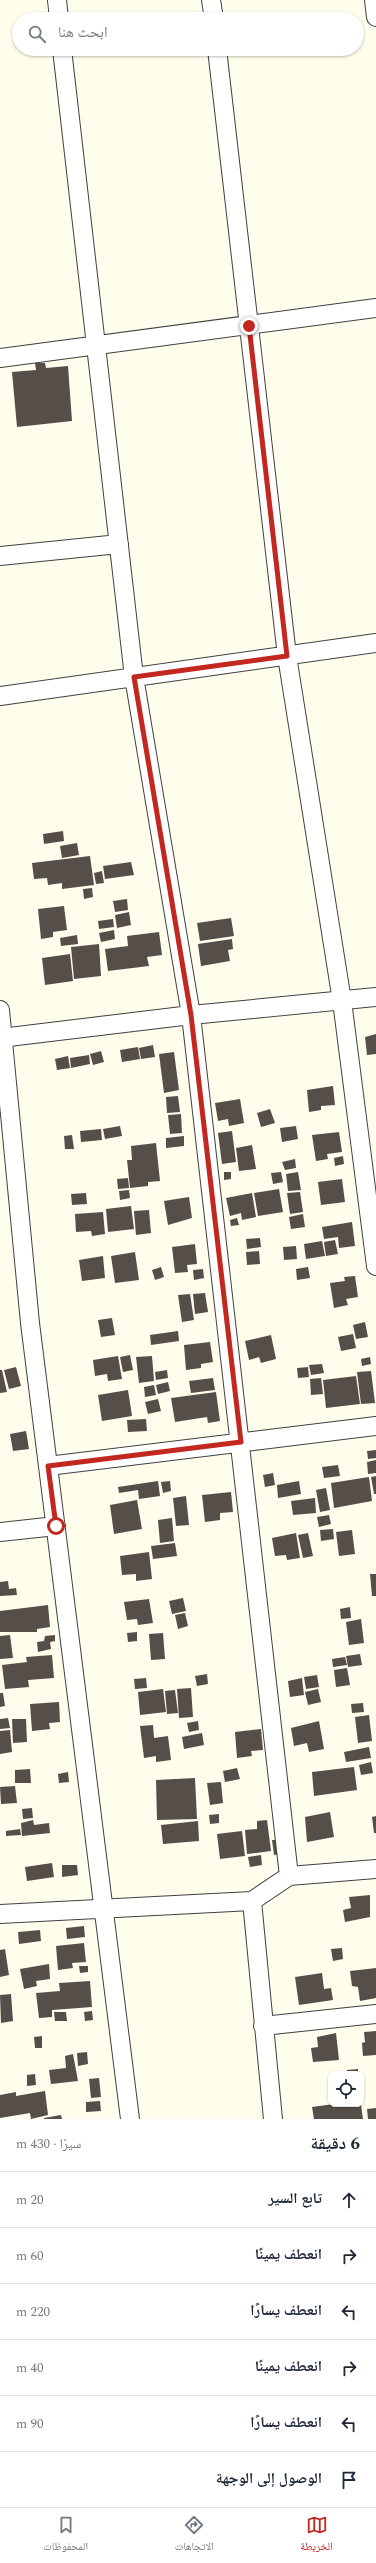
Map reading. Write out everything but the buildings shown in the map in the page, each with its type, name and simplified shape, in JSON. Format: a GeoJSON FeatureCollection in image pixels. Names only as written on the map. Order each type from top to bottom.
{"type":"FeatureCollection","features":[{"type":"Feature","properties":{"kind":"street"},"geometry":{"type":"LineString","coordinates":[[57,0],[58,12]]}},
{"type":"Feature","properties":{"kind":"street"},"geometry":{"type":"LineString","coordinates":[[212,0],[213,12]]}},
{"type":"Feature","properties":{"kind":"street"},"geometry":{"type":"LineString","coordinates":[[374,0],[376,17]]}},
{"type":"Feature","properties":{"kind":"street"},"geometry":{"type":"LineString","coordinates":[[63,56],[134,677],[191,1015],[241,1442],[289,1876]]}},
{"type":"Feature","properties":{"kind":"street"},"geometry":{"type":"LineString","coordinates":[[218,56],[287,656],[342,1001],[376,1266]]}},
{"type":"Feature","properties":{"kind":"street"},"geometry":{"type":"LineString","coordinates":[[0,358],[96,347],[376,308]]}},
{"type":"Feature","properties":{"kind":"street"},"geometry":{"type":"LineString","coordinates":[[0,556],[119,544]]}},
{"type":"Feature","properties":{"kind":"street"},"geometry":{"type":"LineString","coordinates":[[0,696],[376,643]]}},
{"type":"Feature","properties":{"kind":"street"},"geometry":{"type":"LineString","coordinates":[[1,1038],[191,1015],[376,997]]}},
{"type":"Feature","properties":{"kind":"street"},"geometry":{"type":"LineString","coordinates":[[0,1010],[1,1038],[30,1324],[130,2119]]}},
{"type":"Feature","properties":{"kind":"street"},"geometry":{"type":"LineString","coordinates":[[48,1466],[376,1426]]}},
{"type":"Feature","properties":{"kind":"street"},"geometry":{"type":"LineString","coordinates":[[0,1532],[56,1526]]}},
{"type":"Feature","properties":{"kind":"street"},"geometry":{"type":"LineString","coordinates":[[0,1914],[252,1901],[289,1876],[376,1869]]}},
{"type":"Feature","properties":{"kind":"street"},"geometry":{"type":"LineString","coordinates":[[252,1901],[263,2026],[274,2119]]}},
{"type":"Feature","properties":{"kind":"street"},"geometry":{"type":"LineString","coordinates":[[263,2026],[376,2014]]}},
{"type":"Feature","properties":{"kind":"route"},"geometry":{"type":"LineString","coordinates":[[56,1526],[48,1466],[241,1442],[191,1015],[134,677],[287,656],[249,326]]}}]}
